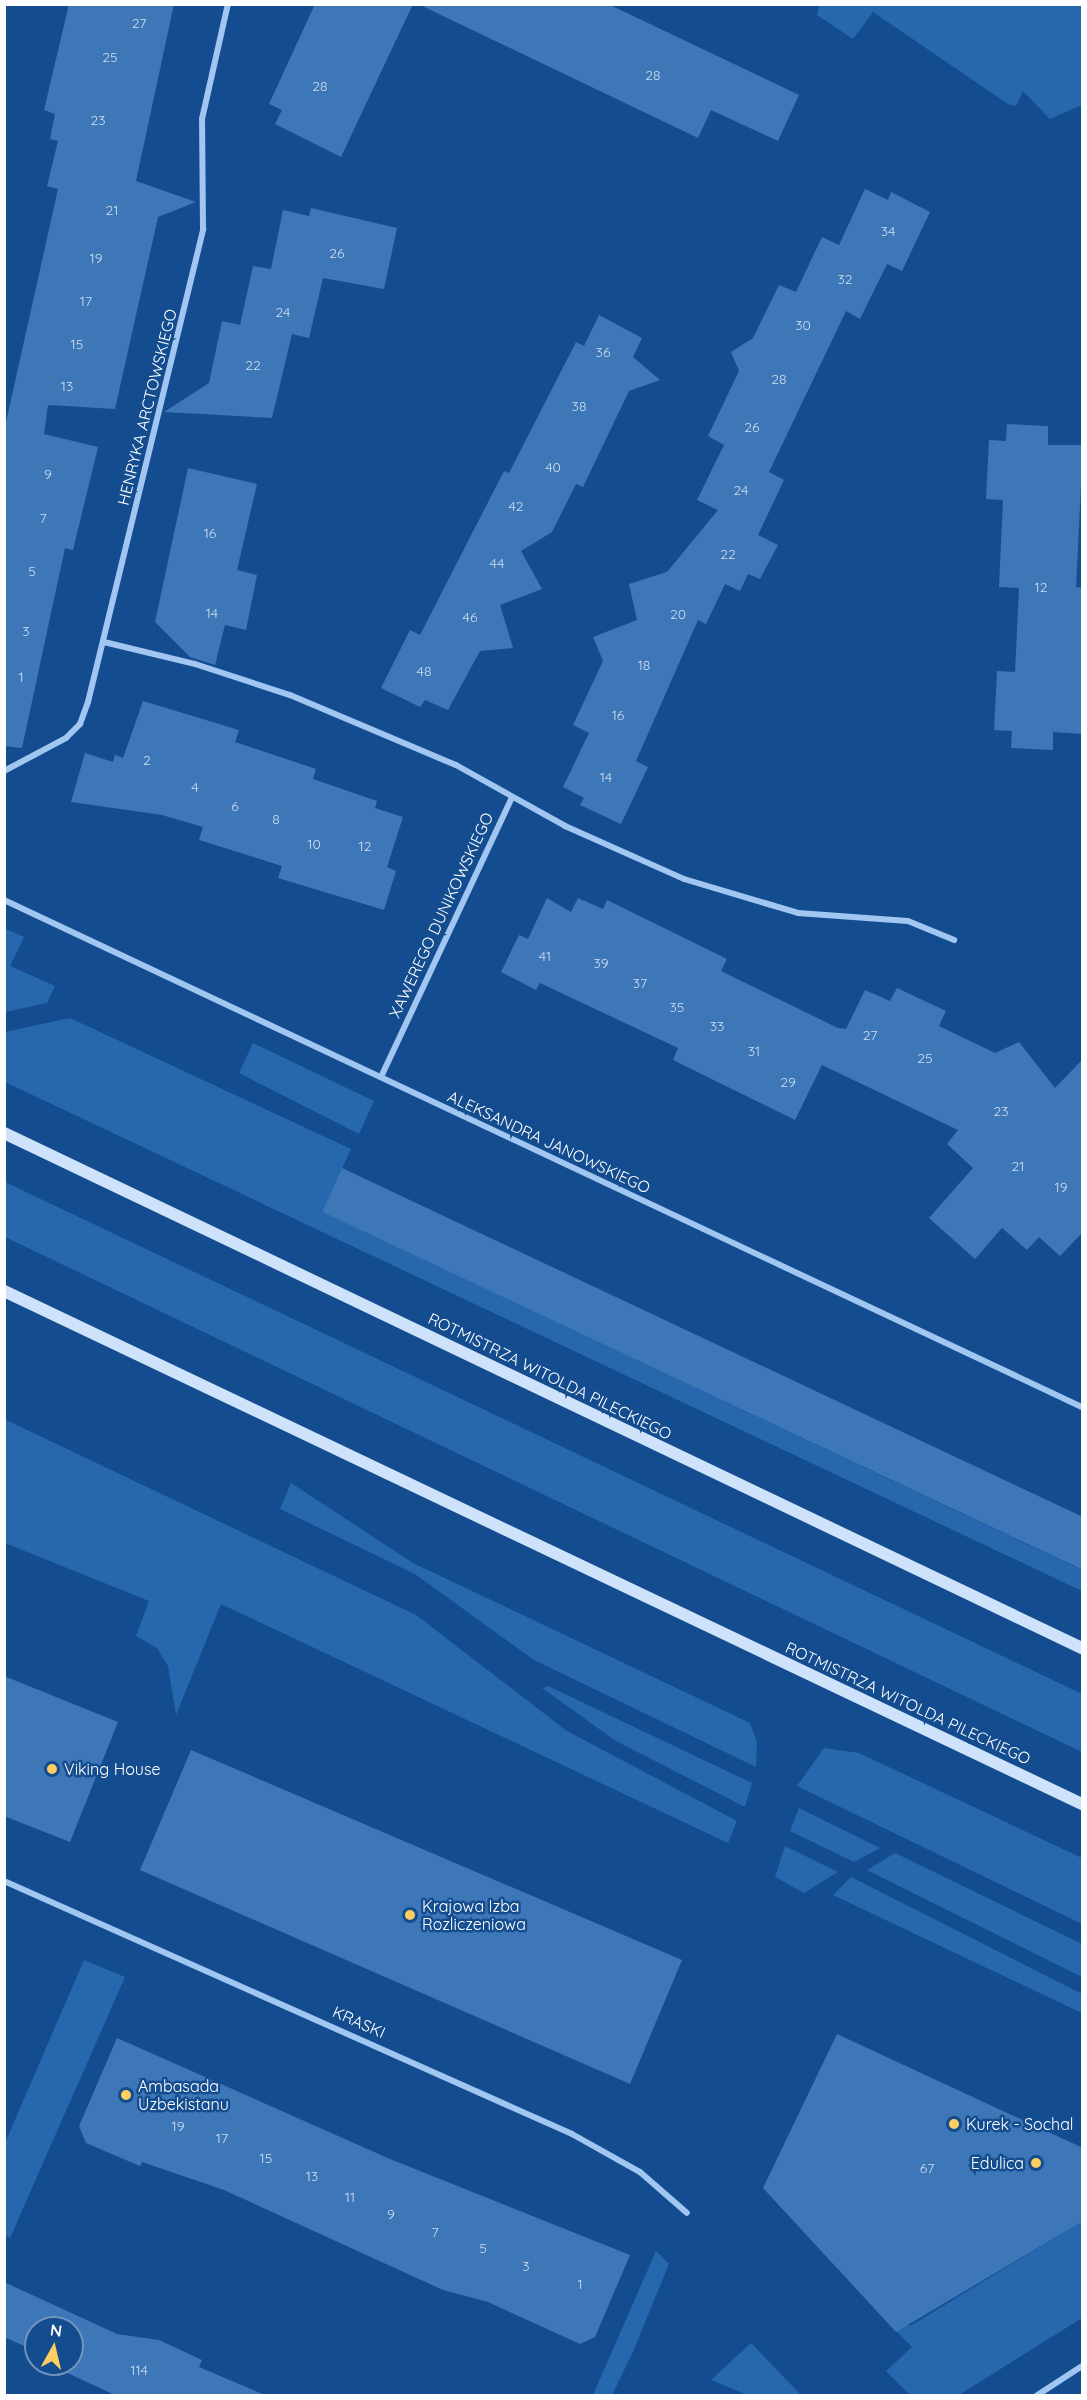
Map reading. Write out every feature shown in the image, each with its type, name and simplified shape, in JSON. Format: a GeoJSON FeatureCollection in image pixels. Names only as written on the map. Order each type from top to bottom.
{"type":"FeatureCollection","features":[{"type":"Feature","properties":{"kind":"main road","name":"ROTMISTRZA WITOLDA PILECKIEGO"},"geometry":{"type":"LineString","coordinates":[[4,1133],[1083,1648]]}},
{"type":"Feature","properties":{"kind":"main road","name":"ROTMISTRZA WITOLDA PILECKIEGO"},"geometry":{"type":"LineString","coordinates":[[4,1291],[1083,1804]]}},
{"type":"Feature","properties":{"kind":"street","name":"HENRYKA ARCTOWSKIEGO"},"geometry":{"type":"LineString","coordinates":[[4,771],[66,738],[80,724],[104,642],[203,229],[202,119],[228,4]]}},
{"type":"Feature","properties":{"kind":"street"},"geometry":{"type":"LineString","coordinates":[[104,642],[270,687],[456,765],[511,799]]}},
{"type":"Feature","properties":{"kind":"street","name":"XAWEREGO DUNIKOWSKIEGO"},"geometry":{"type":"LineString","coordinates":[[381,1077],[511,799],[684,879],[798,913],[908,921],[954,940]]}},
{"type":"Feature","properties":{"kind":"street","name":"ALEKSANDRA JANOWSKIEGO"},"geometry":{"type":"LineString","coordinates":[[4,900],[1083,1407]]}},
{"type":"Feature","properties":{"kind":"street","name":"KRASKI"},"geometry":{"type":"LineString","coordinates":[[4,1881],[572,2134],[640,2172],[687,2213]]}},
{"type":"Feature","properties":{"kind":"street"},"geometry":{"type":"LineString","coordinates":[[1036,2396],[1083,2366]]}},
{"type":"Feature","properties":{"kind":"shaded area"},"geometry":{"type":"Polygon","coordinates":[[[819,5],[1082,5],[1082,105],[1050,119],[1023,91],[1016,106],[1008,104],[873,12],[853,39],[817,15],[819,5]]]}},
{"type":"Feature","properties":{"kind":"shaded area"},"geometry":{"type":"Polygon","coordinates":[[[4,928],[24,937],[10,966],[55,986],[47,1003],[5,1012],[4,928]]]}},
{"type":"Feature","properties":{"kind":"shaded area"},"geometry":{"type":"Polygon","coordinates":[[[70,1018],[351,1149],[322,1212],[1082,1570],[1082,1591],[5,1082],[5,1032],[70,1018]]]}},
{"type":"Feature","properties":{"kind":"shaded area"},"geometry":{"type":"Polygon","coordinates":[[[253,1043],[374,1101],[359,1134],[239,1073],[253,1043]]]}},
{"type":"Feature","properties":{"kind":"shaded area"},"geometry":{"type":"Polygon","coordinates":[[[5,1182],[1082,1694],[1082,1752],[5,1237],[5,1182]]]}},
{"type":"Feature","properties":{"kind":"shaded area"},"geometry":{"type":"Polygon","coordinates":[[[4,1419],[416,1615],[567,1731],[737,1821],[728,1843],[221,1604],[176,1715],[168,1666],[157,1648],[136,1636],[149,1601],[5,1543],[4,1419]]]}},
{"type":"Feature","properties":{"kind":"shaded area"},"geometry":{"type":"Polygon","coordinates":[[[291,1483],[413,1563],[750,1723],[757,1742],[756,1767],[534,1660],[415,1574],[280,1509],[291,1483]]]}},
{"type":"Feature","properties":{"kind":"shaded area"},"geometry":{"type":"Polygon","coordinates":[[[548,1686],[752,1783],[745,1807],[616,1741],[542,1688],[548,1686]]]}},
{"type":"Feature","properties":{"kind":"shaded area"},"geometry":{"type":"Polygon","coordinates":[[[824,1748],[859,1753],[1082,1858],[1082,1924],[797,1786],[824,1748]]]}},
{"type":"Feature","properties":{"kind":"shaded area"},"geometry":{"type":"Polygon","coordinates":[[[799,1808],[880,1848],[854,1862],[790,1831],[799,1808]]]}},
{"type":"Feature","properties":{"kind":"shaded area"},"geometry":{"type":"Polygon","coordinates":[[[785,1846],[838,1872],[804,1893],[775,1877],[785,1846]]]}},
{"type":"Feature","properties":{"kind":"shaded area"},"geometry":{"type":"Polygon","coordinates":[[[895,1853],[1082,1944],[1082,1977],[867,1870],[895,1853]]]}},
{"type":"Feature","properties":{"kind":"shaded area"},"geometry":{"type":"Polygon","coordinates":[[[851,1877],[1082,1994],[1082,2013],[833,1895],[851,1877]]]}},
{"type":"Feature","properties":{"kind":"shaded area"},"geometry":{"type":"Polygon","coordinates":[[[84,1960],[125,1977],[10,2238],[5,2235],[5,2143],[84,1960]]]}},
{"type":"Feature","properties":{"kind":"shaded area"},"geometry":{"type":"Polygon","coordinates":[[[1082,2221],[1082,2318],[959,2395],[910,2395],[886,2371],[912,2347],[891,2326],[912,2325],[1082,2221]]]}},
{"type":"Feature","properties":{"kind":"shaded area"},"geometry":{"type":"Polygon","coordinates":[[[656,2251],[669,2264],[632,2354],[612,2395],[593,2395],[656,2251]]]}},
{"type":"Feature","properties":{"kind":"shaded area"},"geometry":{"type":"Polygon","coordinates":[[[751,2343],[801,2395],[747,2395],[711,2380],[751,2343]]]}},
{"type":"Feature","properties":{"kind":"building"},"geometry":{"type":"Polygon","coordinates":[[[69,4],[174,4],[136,181],[196,202],[158,217],[115,409],[48,405],[44,434],[98,447],[73,550],[65,548],[22,748],[4,746],[4,431],[58,189],[47,186],[58,141],[50,139],[55,114],[44,110],[69,4]]]}},
{"type":"Feature","properties":{"kind":"building"},"geometry":{"type":"Polygon","coordinates":[[[315,4],[413,4],[341,157],[275,124],[282,110],[269,104],[315,4]]]}},
{"type":"Feature","properties":{"kind":"building"},"geometry":{"type":"Polygon","coordinates":[[[418,4],[608,4],[799,95],[778,141],[711,110],[698,138],[418,4]]]}},
{"type":"Feature","properties":{"kind":"building"},"geometry":{"type":"Polygon","coordinates":[[[865,189],[888,200],[891,192],[930,212],[902,271],[887,264],[860,319],[846,311],[769,472],[784,480],[758,535],[778,545],[760,579],[748,574],[740,591],[725,584],[706,624],[698,620],[636,761],[648,767],[621,824],[580,805],[584,798],[563,787],[589,733],[573,725],[603,661],[593,637],[637,620],[629,584],[667,572],[718,510],[697,500],[724,445],[708,436],[739,371],[731,352],[753,338],[779,285],[796,292],[822,237],[839,245],[865,189]]]}},
{"type":"Feature","properties":{"kind":"building"},"geometry":{"type":"Polygon","coordinates":[[[311,208],[397,228],[384,289],[323,278],[309,338],[292,334],[272,418],[164,412],[209,383],[222,321],[240,325],[253,266],[271,269],[283,210],[309,216],[311,208]]]}},
{"type":"Feature","properties":{"kind":"building"},"geometry":{"type":"Polygon","coordinates":[[[599,315],[642,338],[633,357],[660,380],[629,391],[583,487],[576,484],[552,532],[521,551],[542,589],[500,605],[513,648],[480,651],[448,710],[425,700],[420,707],[381,688],[410,630],[420,635],[504,471],[509,473],[576,342],[584,346],[599,315]]]}},
{"type":"Feature","properties":{"kind":"building"},"geometry":{"type":"Polygon","coordinates":[[[1007,424],[1048,426],[1048,445],[1083,445],[1076,587],[1083,588],[1083,734],[1053,732],[1053,750],[1011,748],[1012,731],[994,730],[997,671],[1015,672],[1019,588],[999,587],[1003,500],[986,499],[989,440],[1006,441],[1007,424]]]}},
{"type":"Feature","properties":{"kind":"building"},"geometry":{"type":"Polygon","coordinates":[[[188,468],[257,484],[237,570],[257,575],[246,630],[225,625],[215,665],[190,657],[155,622],[188,468]]]}},
{"type":"Feature","properties":{"kind":"building"},"geometry":{"type":"Polygon","coordinates":[[[143,701],[239,730],[235,742],[316,769],[313,779],[377,801],[375,808],[403,817],[387,867],[396,871],[384,910],[278,878],[282,866],[199,840],[203,827],[162,815],[71,802],[85,753],[113,762],[115,755],[123,758],[143,701]]]}},
{"type":"Feature","properties":{"kind":"building"},"geometry":{"type":"Polygon","coordinates":[[[547,898],[571,912],[578,898],[603,909],[607,900],[727,959],[721,971],[838,1028],[846,1029],[865,990],[890,1001],[897,988],[946,1011],[939,1026],[995,1053],[1019,1042],[1055,1088],[1083,1059],[1083,1232],[1060,1256],[1039,1237],[1027,1250],[1002,1228],[975,1259],[929,1218],[973,1168],[947,1144],[958,1130],[822,1065],[795,1120],[673,1060],[678,1048],[540,983],[536,990],[501,972],[519,935],[528,939],[547,898]]]}},
{"type":"Feature","properties":{"kind":"building"},"geometry":{"type":"Polygon","coordinates":[[[342,1168],[1083,1517],[1083,1570],[322,1212],[342,1168]]]}},
{"type":"Feature","properties":{"kind":"building","name":"Viking House"},"geometry":{"type":"Polygon","coordinates":[[[4,1676],[118,1722],[70,1842],[4,1816],[4,1676]]]}},
{"type":"Feature","properties":{"kind":"building","name":"Krajowa Izba Rozliczeniowa"},"geometry":{"type":"Polygon","coordinates":[[[191,1750],[682,1960],[630,2084],[140,1870],[191,1750]]]}},
{"type":"Feature","properties":{"kind":"building"},"geometry":{"type":"Polygon","coordinates":[[[837,2034],[1083,2148],[1083,2221],[896,2332],[763,2188],[837,2034]]]}},
{"type":"Feature","properties":{"kind":"building"},"geometry":{"type":"Polygon","coordinates":[[[117,2038],[390,2159],[630,2255],[595,2337],[580,2344],[488,2302],[443,2290],[224,2190],[142,2162],[140,2166],[86,2143],[79,2126],[117,2038]]]}},
{"type":"Feature","properties":{"kind":"building"},"geometry":{"type":"Polygon","coordinates":[[[4,2282],[78,2316],[24,2316],[24,2346],[4,2337],[4,2282]]]}},
{"type":"Feature","properties":{"kind":"building"},"geometry":{"type":"Polygon","coordinates":[[[84,2319],[117,2334],[159,2340],[202,2360],[199,2367],[267,2396],[117,2396],[74,2376],[84,2376],[84,2319]]]}},
{"type":"Feature","properties":{"kind":"place","name":"Viking House"},"geometry":{"type":"Point","coordinates":[52,1769]}},
{"type":"Feature","properties":{"kind":"place","name":"Krajowa Izba Rozliczeniowa"},"geometry":{"type":"Point","coordinates":[410,1915]}},
{"type":"Feature","properties":{"kind":"place","name":"Ambasada Uzbekistanu"},"geometry":{"type":"Point","coordinates":[126,2095]}},
{"type":"Feature","properties":{"kind":"place","name":"Kurek - Sochal"},"geometry":{"type":"Point","coordinates":[954,2124]}},
{"type":"Feature","properties":{"kind":"place","name":"Edulica"},"geometry":{"type":"Point","coordinates":[1036,2163]}}]}
